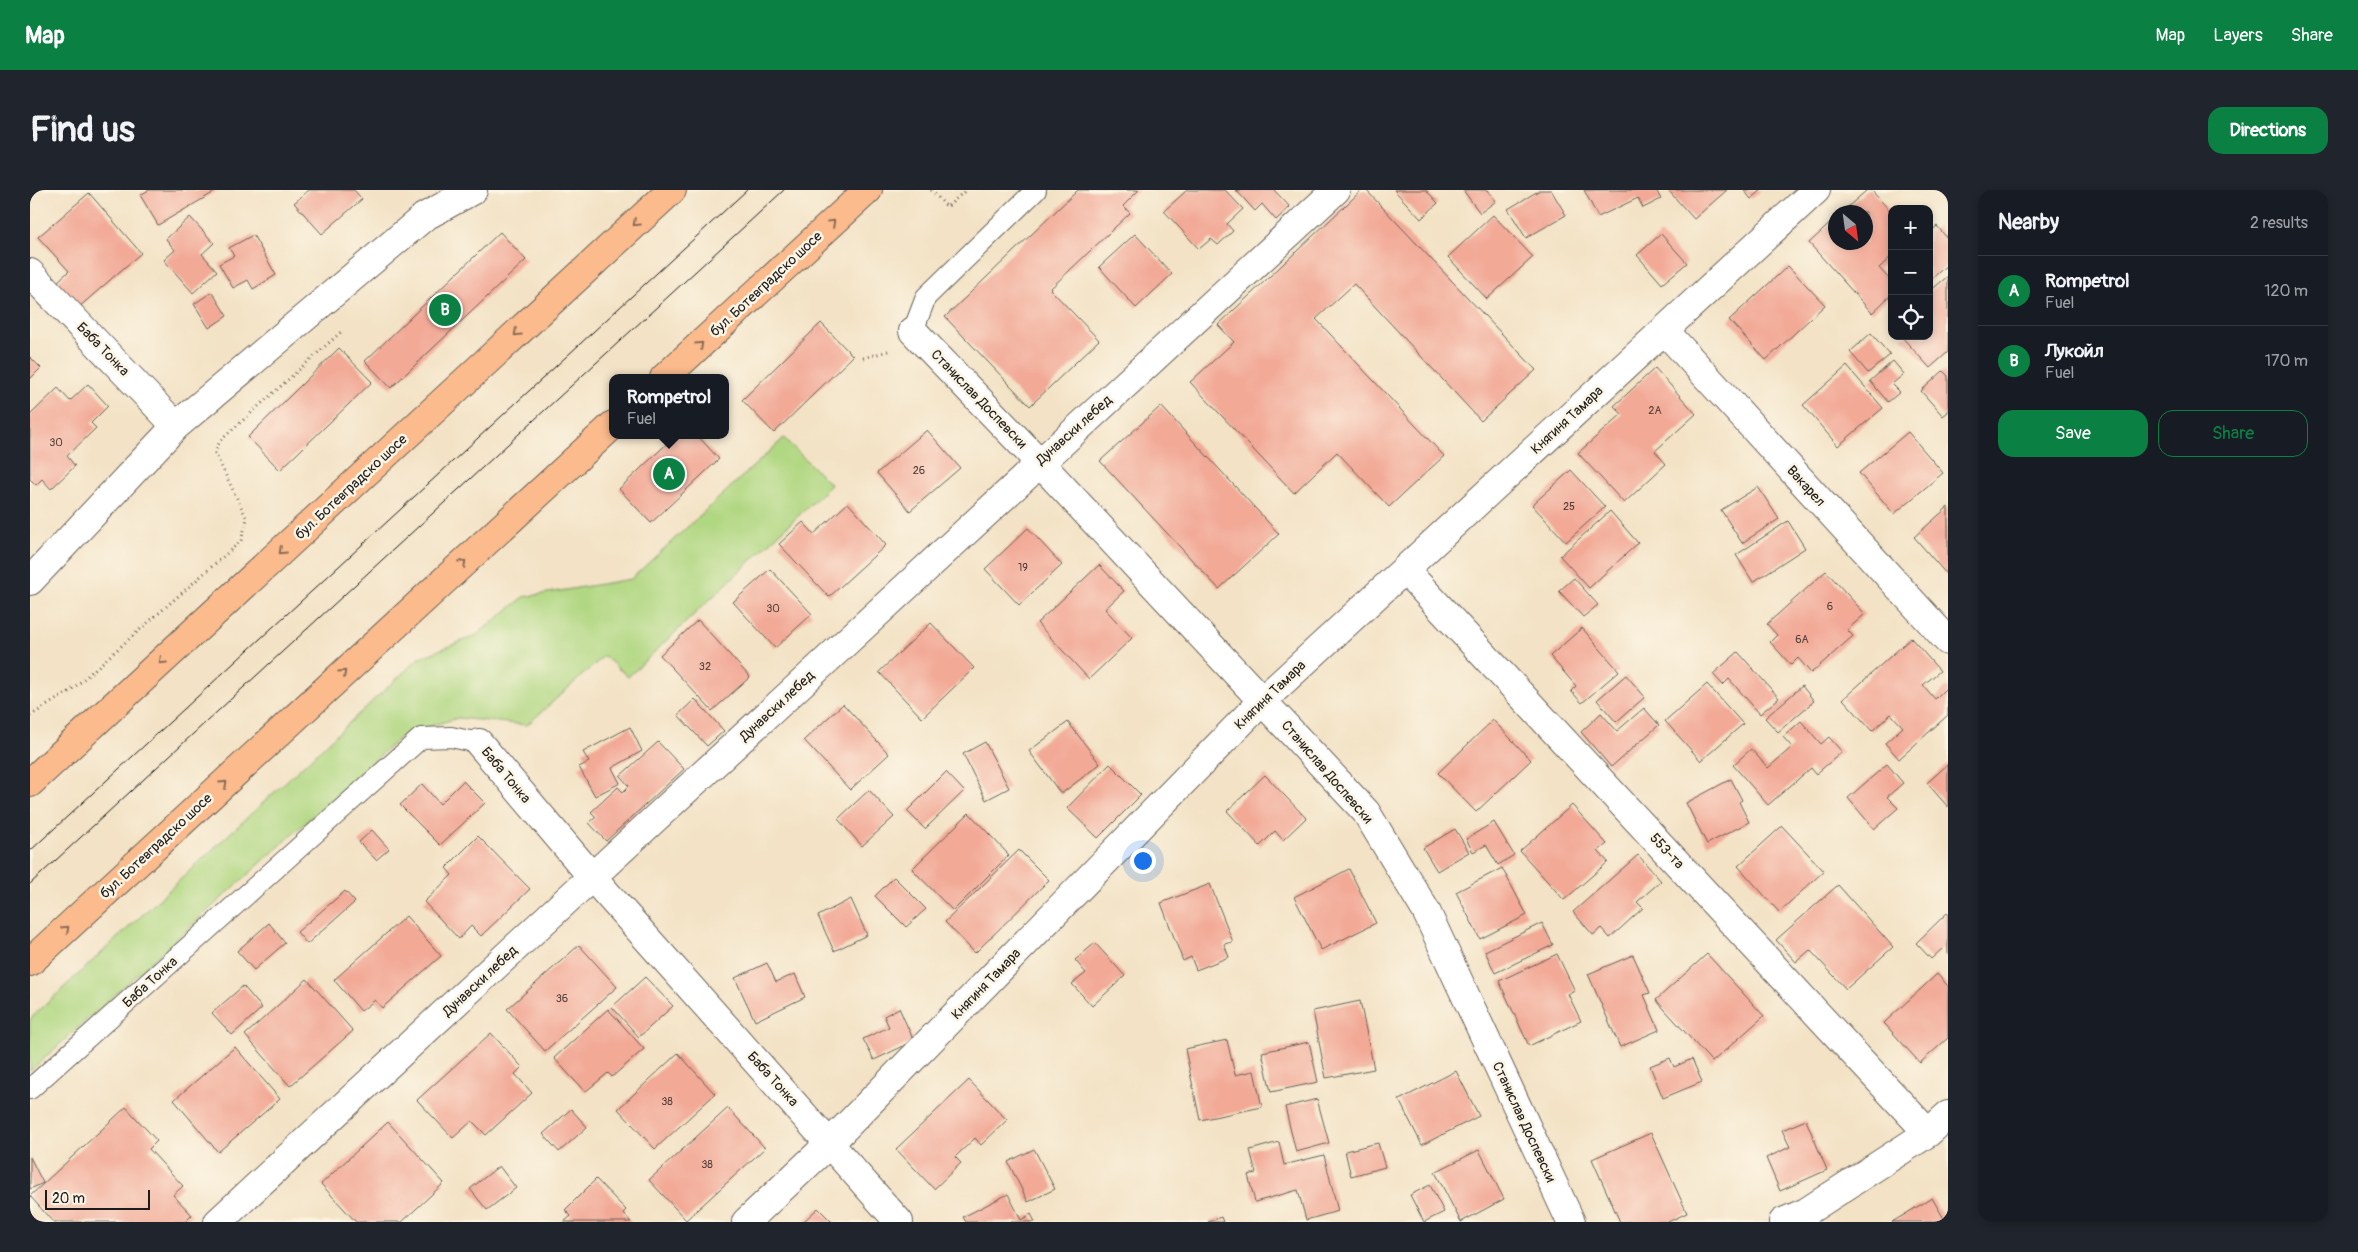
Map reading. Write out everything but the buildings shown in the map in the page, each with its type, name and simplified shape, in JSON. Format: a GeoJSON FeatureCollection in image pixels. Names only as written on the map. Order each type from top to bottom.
{"type":"FeatureCollection","features":[{"type":"Feature","properties":{"kind":"main road","name":"бул. Ботевградско шосе"},"geometry":{"type":"LineString","coordinates":[[30,783],[672,190]]}},
{"type":"Feature","properties":{"kind":"main road","name":"бул. Ботевградско шосе"},"geometry":{"type":"LineString","coordinates":[[668,374],[868,190]]}},
{"type":"Feature","properties":{"kind":"main road","name":"бул. Ботевградско шосе"},"geometry":{"type":"LineString","coordinates":[[30,962],[609,429]]}},
{"type":"Feature","properties":{"kind":"street"},"geometry":{"type":"LineString","coordinates":[[30,581],[176,426],[424,217],[473,190]]}},
{"type":"Feature","properties":{"kind":"street","name":"Дунавски лебед"},"geometry":{"type":"LineString","coordinates":[[218,1222],[592,878],[1039,462],[1336,190]]}},
{"type":"Feature","properties":{"kind":"street","name":"Княгиня Тамара"},"geometry":{"type":"LineString","coordinates":[[746,1222],[830,1144],[1263,700],[1816,190]]}},
{"type":"Feature","properties":{"kind":"street","name":"Баба Тонка"},"geometry":{"type":"LineString","coordinates":[[30,273],[176,426]]}},
{"type":"Feature","properties":{"kind":"street","name":"Станислав Доспевски"},"geometry":{"type":"LineString","coordinates":[[913,330],[1263,700],[1366,812],[1426,911],[1571,1222]]}},
{"type":"Feature","properties":{"kind":"street","name":"Вакарел"},"geometry":{"type":"LineString","coordinates":[[1664,330],[1948,641]]}},
{"type":"Feature","properties":{"kind":"street","name":"553-та"},"geometry":{"type":"LineString","coordinates":[[1405,570],[1928,1133]]}},
{"type":"Feature","properties":{"kind":"street","name":"Баба Тонка"},"geometry":{"type":"LineString","coordinates":[[478,742],[592,878],[899,1222]]}},
{"type":"Feature","properties":{"kind":"street"},"geometry":{"type":"LineString","coordinates":[[1783,1222],[1806,1212],[1928,1133],[1948,1115]]}},
{"type":"Feature","properties":{"kind":"lane"},"geometry":{"type":"LineString","coordinates":[[913,330],[926,296],[1036,190]]}},
{"type":"Feature","properties":{"kind":"lane","name":"Баба Тонка"},"geometry":{"type":"LineString","coordinates":[[30,1089],[421,738],[452,737],[478,742]]}},
{"type":"Feature","properties":{"kind":"path"},"geometry":{"type":"LineString","coordinates":[[931,190],[947,207],[966,190]]}},
{"type":"Feature","properties":{"kind":"path"},"geometry":{"type":"LineString","coordinates":[[30,716],[70,691],[241,541],[247,519],[215,453],[220,441],[346,328]]}},
{"type":"Feature","properties":{"kind":"green space"},"geometry":{"type":"Polygon","coordinates":[[[784,438],[831,485],[628,677],[604,656],[527,725],[458,718],[405,733],[30,1071],[30,1019],[419,658],[475,636],[524,597],[631,579],[784,438]]]}},
{"type":"Feature","properties":{"kind":"tram line"},"geometry":{"type":"LineString","coordinates":[[30,851],[747,190]]}},
{"type":"Feature","properties":{"kind":"tram line"},"geometry":{"type":"LineString","coordinates":[[30,884],[784,190]]}},
{"type":"Feature","properties":{"kind":"place","name":"Лукойл"},"geometry":{"type":"Point","coordinates":[445,310]}},
{"type":"Feature","properties":{"kind":"place","name":"Rompetrol"},"geometry":{"type":"Point","coordinates":[669,474]}}]}
